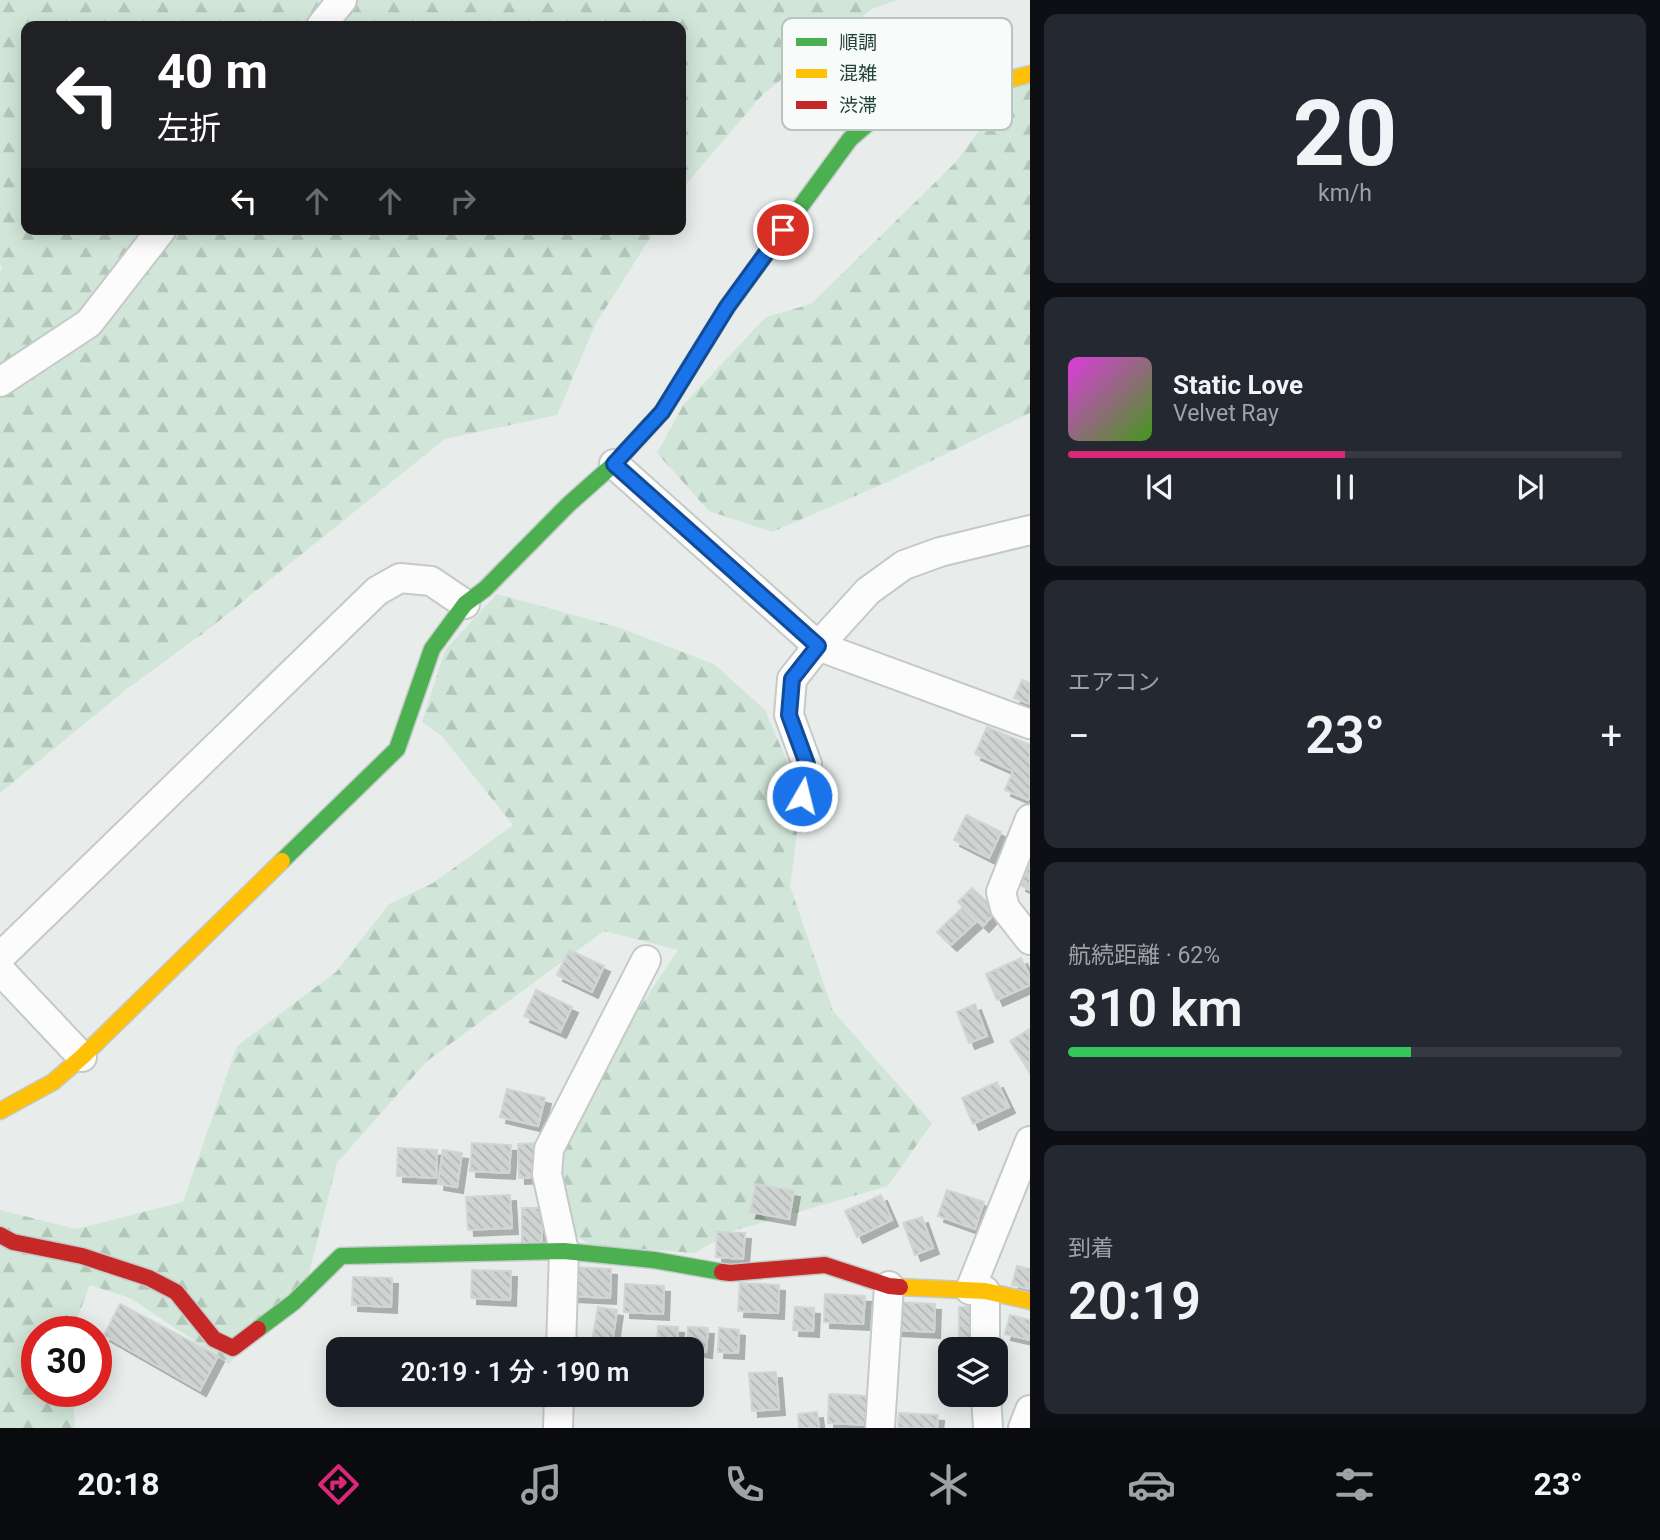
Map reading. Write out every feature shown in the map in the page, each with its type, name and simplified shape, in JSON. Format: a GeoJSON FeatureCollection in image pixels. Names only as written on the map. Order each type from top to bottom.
{"type":"FeatureCollection","features":[{"type":"Feature","properties":{"kind":"street"},"geometry":{"type":"LineString","coordinates":[[325,21],[342,0]]}},
{"type":"Feature","properties":{"kind":"street"},"geometry":{"type":"LineString","coordinates":[[1012,79],[1030,74]]}},
{"type":"Feature","properties":{"kind":"street"},"geometry":{"type":"LineString","coordinates":[[0,1111],[53,1082],[82,1057],[397,749],[432,649],[465,604],[485,589],[614,464],[662,412],[727,307],[850,139],[860,130]]}},
{"type":"Feature","properties":{"kind":"street"},"geometry":{"type":"LineString","coordinates":[[0,382],[89,323],[157,235]]}},
{"type":"Feature","properties":{"kind":"street"},"geometry":{"type":"LineString","coordinates":[[614,464],[818,646],[940,690],[974,706],[1030,724]]}},
{"type":"Feature","properties":{"kind":"street"},"geometry":{"type":"LineString","coordinates":[[802,796],[807,764],[789,715],[792,679],[818,646],[867,591],[904,565],[940,552],[1030,530]]}},
{"type":"Feature","properties":{"kind":"street"},"geometry":{"type":"LineString","coordinates":[[0,957],[377,591],[400,578],[431,582],[465,604]]}},
{"type":"Feature","properties":{"kind":"street"},"geometry":{"type":"LineString","coordinates":[[1030,818],[1001,892],[1005,908],[1030,940]]}},
{"type":"Feature","properties":{"kind":"street"},"geometry":{"type":"LineString","coordinates":[[561,1337],[564,1251],[547,1174],[549,1149],[646,960]]}},
{"type":"Feature","properties":{"kind":"street"},"geometry":{"type":"LineString","coordinates":[[0,970],[82,1057]]}},
{"type":"Feature","properties":{"kind":"street"},"geometry":{"type":"LineString","coordinates":[[983,1337],[977,1290],[1030,1141]]}},
{"type":"Feature","properties":{"kind":"street"},"geometry":{"type":"LineString","coordinates":[[0,1235],[13,1242],[82,1256],[149,1278],[176,1292],[214,1339],[233,1349],[294,1302],[341,1256],[564,1251],[653,1260],[730,1273],[825,1265],[889,1286],[977,1290],[1030,1301]]}},
{"type":"Feature","properties":{"kind":"street"},"geometry":{"type":"LineString","coordinates":[[880,1428],[889,1286]]}},
{"type":"Feature","properties":{"kind":"street"},"geometry":{"type":"LineString","coordinates":[[558,1428],[559,1407]]}},
{"type":"Feature","properties":{"kind":"street"},"geometry":{"type":"LineString","coordinates":[[987,1407],[988,1428]]}},
{"type":"Feature","properties":{"kind":"street"},"geometry":{"type":"LineString","coordinates":[[1023,1428],[1030,1410]]}},
{"type":"Feature","properties":{"kind":"green space"},"geometry":{"type":"Polygon","coordinates":[[[0,0],[897,0],[872,9],[860,18],[782,18],[782,79],[763,94],[686,184],[686,21],[21,21],[21,235],[652,235],[596,323],[557,415],[445,439],[205,632],[128,688],[0,793],[0,0]]]}},
{"type":"Feature","properties":{"kind":"green space"},"geometry":{"type":"Polygon","coordinates":[[[1030,83],[1030,413],[892,480],[772,532],[709,511],[657,453],[684,404],[766,317],[811,304],[953,165],[980,130],[1012,130],[1013,87],[1030,83]]]}},
{"type":"Feature","properties":{"kind":"green space"},"geometry":{"type":"Polygon","coordinates":[[[497,594],[617,627],[714,664],[765,710],[802,796],[790,886],[833,1011],[932,1123],[888,1186],[736,1230],[694,1253],[591,1245],[561,1227],[547,1174],[562,1123],[678,950],[604,931],[427,1061],[337,1163],[306,1285],[229,1364],[130,1298],[90,1285],[78,1316],[21,1316],[21,1407],[74,1407],[75,1428],[0,1428],[0,1210],[76,1229],[183,1202],[237,1046],[336,972],[389,904],[433,883],[513,825],[441,735],[422,722],[445,650],[497,594]]]}},
{"type":"Feature","properties":{"kind":"building"},"geometry":{"type":"Polygon","coordinates":[[[1022,680],[1030,683],[1030,704],[1014,698],[1022,680]]]}},
{"type":"Feature","properties":{"kind":"building"},"geometry":{"type":"Polygon","coordinates":[[[987,727],[1030,745],[1028,800],[1005,790],[1013,771],[975,754],[987,727]]]}},
{"type":"Feature","properties":{"kind":"building"},"geometry":{"type":"Polygon","coordinates":[[[966,815],[1001,832],[989,858],[954,840],[966,815]]]}},
{"type":"Feature","properties":{"kind":"building"},"geometry":{"type":"Polygon","coordinates":[[[1030,864],[1030,890],[1020,885],[1030,864]]]}},
{"type":"Feature","properties":{"kind":"building"},"geometry":{"type":"Polygon","coordinates":[[[972,888],[997,911],[983,926],[958,902],[972,888]]]}},
{"type":"Feature","properties":{"kind":"building"},"geometry":{"type":"Polygon","coordinates":[[[962,908],[976,922],[951,945],[937,932],[962,908]]]}},
{"type":"Feature","properties":{"kind":"building"},"geometry":{"type":"Polygon","coordinates":[[[569,950],[604,966],[592,992],[557,975],[569,950]]]}},
{"type":"Feature","properties":{"kind":"building"},"geometry":{"type":"Polygon","coordinates":[[[1021,958],[1030,977],[1030,985],[997,1000],[986,974],[1021,958]]]}},
{"type":"Feature","properties":{"kind":"building"},"geometry":{"type":"Polygon","coordinates":[[[536,990],[572,1007],[560,1032],[524,1016],[536,990]]]}},
{"type":"Feature","properties":{"kind":"building"},"geometry":{"type":"Polygon","coordinates":[[[975,1004],[987,1036],[969,1043],[957,1012],[975,1004]]]}},
{"type":"Feature","properties":{"kind":"building"},"geometry":{"type":"Polygon","coordinates":[[[1030,1029],[1030,1073],[1010,1041],[1030,1029]]]}},
{"type":"Feature","properties":{"kind":"building"},"geometry":{"type":"Polygon","coordinates":[[[997,1082],[1009,1107],[973,1124],[962,1098],[997,1082]]]}},
{"type":"Feature","properties":{"kind":"building"},"geometry":{"type":"Polygon","coordinates":[[[507,1089],[545,1098],[538,1126],[500,1117],[507,1089]]]}},
{"type":"Feature","properties":{"kind":"building"},"geometry":{"type":"Polygon","coordinates":[[[472,1143],[511,1145],[509,1173],[470,1171],[472,1143]]]}},
{"type":"Feature","properties":{"kind":"building"},"geometry":{"type":"Polygon","coordinates":[[[538,1143],[538,1177],[519,1178],[518,1144],[538,1143]]]}},
{"type":"Feature","properties":{"kind":"building"},"geometry":{"type":"Polygon","coordinates":[[[398,1148],[437,1150],[436,1178],[397,1176],[398,1148]]]}},
{"type":"Feature","properties":{"kind":"building"},"geometry":{"type":"Polygon","coordinates":[[[443,1150],[462,1153],[457,1187],[438,1184],[443,1150]]]}},
{"type":"Feature","properties":{"kind":"building"},"geometry":{"type":"Polygon","coordinates":[[[756,1184],[794,1191],[789,1219],[750,1212],[756,1184]]]}},
{"type":"Feature","properties":{"kind":"building"},"geometry":{"type":"Polygon","coordinates":[[[947,1190],[984,1202],[975,1229],[938,1216],[947,1190]]]}},
{"type":"Feature","properties":{"kind":"building"},"geometry":{"type":"Polygon","coordinates":[[[510,1195],[512,1228],[468,1230],[466,1197],[510,1195]]]}},
{"type":"Feature","properties":{"kind":"building"},"geometry":{"type":"Polygon","coordinates":[[[881,1195],[892,1220],[857,1237],[845,1211],[881,1195]]]}},
{"type":"Feature","properties":{"kind":"building"},"geometry":{"type":"Polygon","coordinates":[[[522,1208],[542,1208],[542,1242],[522,1243],[522,1208]]]}},
{"type":"Feature","properties":{"kind":"building"},"geometry":{"type":"Polygon","coordinates":[[[922,1217],[933,1248],[915,1255],[903,1223],[922,1217]]]}},
{"type":"Feature","properties":{"kind":"building"},"geometry":{"type":"Polygon","coordinates":[[[717,1232],[745,1233],[743,1259],[716,1257],[717,1232]]]}},
{"type":"Feature","properties":{"kind":"building"},"geometry":{"type":"Polygon","coordinates":[[[1017,1266],[1030,1269],[1030,1289],[1012,1285],[1017,1266]]]}},
{"type":"Feature","properties":{"kind":"building"},"geometry":{"type":"Polygon","coordinates":[[[572,1267],[611,1269],[610,1298],[571,1296],[572,1267]]]}},
{"type":"Feature","properties":{"kind":"building"},"geometry":{"type":"Polygon","coordinates":[[[472,1270],[511,1271],[510,1300],[471,1298],[472,1270]]]}},
{"type":"Feature","properties":{"kind":"building"},"geometry":{"type":"Polygon","coordinates":[[[353,1277],[392,1278],[391,1307],[352,1305],[353,1277]]]}},
{"type":"Feature","properties":{"kind":"building"},"geometry":{"type":"Polygon","coordinates":[[[740,1283],[779,1285],[778,1313],[738,1311],[740,1283]]]}},
{"type":"Feature","properties":{"kind":"building"},"geometry":{"type":"Polygon","coordinates":[[[625,1284],[664,1286],[663,1314],[624,1312],[625,1284]]]}},
{"type":"Feature","properties":{"kind":"building"},"geometry":{"type":"Polygon","coordinates":[[[825,1294],[865,1296],[863,1324],[824,1322],[825,1294]]]}},
{"type":"Feature","properties":{"kind":"building"},"geometry":{"type":"Polygon","coordinates":[[[896,1302],[935,1304],[934,1332],[895,1330],[896,1302]]]}},
{"type":"Feature","properties":{"kind":"building"},"geometry":{"type":"Polygon","coordinates":[[[120,1304],[218,1356],[200,1390],[112,1340],[112,1320],[120,1304]]]}},
{"type":"Feature","properties":{"kind":"building"},"geometry":{"type":"Polygon","coordinates":[[[598,1307],[617,1310],[613,1337],[593,1337],[598,1307]]]}},
{"type":"Feature","properties":{"kind":"building"},"geometry":{"type":"Polygon","coordinates":[[[795,1307],[814,1308],[813,1331],[793,1330],[795,1307]]]}},
{"type":"Feature","properties":{"kind":"building"},"geometry":{"type":"Polygon","coordinates":[[[959,1307],[979,1307],[979,1337],[959,1337],[959,1307]]]}},
{"type":"Feature","properties":{"kind":"building"},"geometry":{"type":"Polygon","coordinates":[[[1010,1315],[1030,1320],[1030,1340],[1005,1334],[1010,1315]]]}},
{"type":"Feature","properties":{"kind":"building"},"geometry":{"type":"Polygon","coordinates":[[[658,1326],[678,1327],[678,1337],[658,1337],[658,1326]]]}},
{"type":"Feature","properties":{"kind":"building"},"geometry":{"type":"Polygon","coordinates":[[[688,1327],[708,1328],[706,1352],[704,1337],[688,1337],[688,1327]]]}},
{"type":"Feature","properties":{"kind":"building"},"geometry":{"type":"Polygon","coordinates":[[[719,1328],[739,1330],[738,1353],[718,1352],[719,1328]]]}},
{"type":"Feature","properties":{"kind":"building"},"geometry":{"type":"Polygon","coordinates":[[[776,1372],[779,1409],[752,1411],[749,1373],[776,1372]]]}},
{"type":"Feature","properties":{"kind":"building"},"geometry":{"type":"Polygon","coordinates":[[[829,1394],[869,1396],[868,1425],[828,1423],[829,1394]]]}},
{"type":"Feature","properties":{"kind":"building"},"geometry":{"type":"Polygon","coordinates":[[[817,1412],[819,1428],[799,1428],[798,1414],[817,1412]]]}},
{"type":"Feature","properties":{"kind":"building"},"geometry":{"type":"Polygon","coordinates":[[[899,1413],[938,1415],[937,1428],[898,1428],[899,1413]]]}},
{"type":"Feature","properties":{"kind":"traffic: fast"},"geometry":{"type":"LineString","coordinates":[[282,861],[397,749],[432,649],[465,604],[485,589],[569,504],[614,464],[662,412],[727,307],[850,139],[860,130]]}},
{"type":"Feature","properties":{"kind":"traffic: fast"},"geometry":{"type":"LineString","coordinates":[[258,1329],[294,1302],[341,1256],[564,1251],[654,1260],[722,1272]]}},
{"type":"Feature","properties":{"kind":"traffic: slow"},"geometry":{"type":"LineString","coordinates":[[1012,79],[1030,74]]}},
{"type":"Feature","properties":{"kind":"traffic: slow"},"geometry":{"type":"LineString","coordinates":[[0,1111],[53,1082],[82,1057],[282,861]]}},
{"type":"Feature","properties":{"kind":"traffic: slow"},"geometry":{"type":"LineString","coordinates":[[900,1287],[985,1291],[1030,1301]]}},
{"type":"Feature","properties":{"kind":"traffic: jam"},"geometry":{"type":"LineString","coordinates":[[0,1235],[13,1242],[82,1256],[149,1278],[176,1292],[214,1339],[233,1348],[258,1329]]}},
{"type":"Feature","properties":{"kind":"traffic: jam"},"geometry":{"type":"LineString","coordinates":[[722,1272],[825,1265],[889,1286],[900,1287]]}},
{"type":"Feature","properties":{"kind":"route"},"geometry":{"type":"LineString","coordinates":[[783,230],[727,307],[662,412],[614,464],[818,646],[792,679],[789,715],[807,764],[802,796]]}}]}
